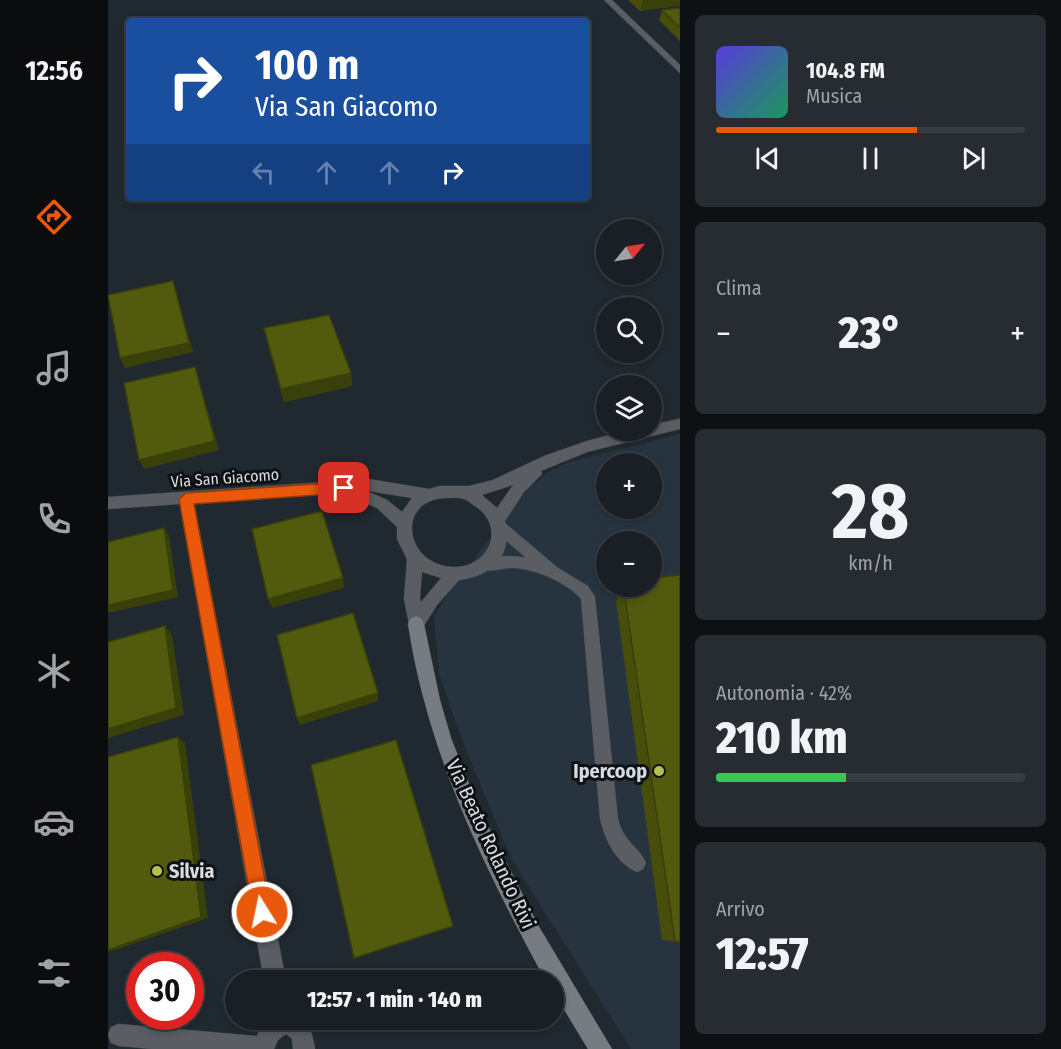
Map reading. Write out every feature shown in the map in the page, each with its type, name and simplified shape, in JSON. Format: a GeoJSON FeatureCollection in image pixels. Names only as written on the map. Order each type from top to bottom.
{"type":"FeatureCollection","features":[{"type":"Feature","properties":{"kind":"main road","name":"Via Beato Rolando Rivi"},"geometry":{"type":"LineString","coordinates":[[416,624],[420,660],[434,710],[468,804],[502,879],[538,946],[601,1049]]}},
{"type":"Feature","properties":{"kind":"street"},"geometry":{"type":"LineString","coordinates":[[608,0],[680,70]]}},
{"type":"Feature","properties":{"kind":"street"},"geometry":{"type":"LineString","coordinates":[[467,493],[495,486],[556,457],[680,424]]}},
{"type":"Feature","properties":{"kind":"street"},"geometry":{"type":"LineString","coordinates":[[499,523],[519,488],[556,457]]}},
{"type":"Feature","properties":{"kind":"street","name":"Via San Giacomo"},"geometry":{"type":"LineString","coordinates":[[108,503],[369,485],[429,495]]}},
{"type":"Feature","properties":{"kind":"street"},"geometry":{"type":"LineString","coordinates":[[344,488],[381,504],[404,524]]}},
{"type":"Feature","properties":{"kind":"street"},"geometry":{"type":"LineString","coordinates":[[454,490],[467,493],[490,508],[499,523],[501,541],[495,554],[485,565],[471,572],[454,575],[426,567],[408,548],[404,524],[412,507],[429,495],[454,490]]}},
{"type":"Feature","properties":{"kind":"street"},"geometry":{"type":"LineString","coordinates":[[186,499],[273,970]]}},
{"type":"Feature","properties":{"kind":"street","name":"Via Beato Rolando Rivi"},"geometry":{"type":"LineString","coordinates":[[415,558],[412,599],[416,624]]}},
{"type":"Feature","properties":{"kind":"street"},"geometry":{"type":"LineString","coordinates":[[416,624],[431,600],[454,575]]}},
{"type":"Feature","properties":{"kind":"street"},"geometry":{"type":"LineString","coordinates":[[119,1035],[263,1048],[272,1030]]}},
{"type":"Feature","properties":{"kind":"street"},"geometry":{"type":"LineString","coordinates":[[299,1030],[304,1049]]}},
{"type":"Feature","properties":{"kind":"lane"},"geometry":{"type":"LineString","coordinates":[[499,523],[555,574]]}},
{"type":"Feature","properties":{"kind":"lane"},"geometry":{"type":"LineString","coordinates":[[485,565],[515,562],[555,574],[582,588],[588,597],[609,819],[620,848],[637,863]]}},
{"type":"Feature","properties":{"kind":"shaded area"},"geometry":{"type":"Polygon","coordinates":[[[680,434],[680,1049],[631,1049],[512,860],[466,750],[439,674],[434,616],[450,590],[530,486],[550,471],[569,462],[596,455],[596,519],[662,519],[662,453],[605,453],[652,441],[662,441],[662,439],[680,434]]]}},
{"type":"Feature","properties":{"kind":"building"},"geometry":{"type":"Polygon","coordinates":[[[680,8],[680,28],[662,10],[680,8]]]}},
{"type":"Feature","properties":{"kind":"building"},"geometry":{"type":"Polygon","coordinates":[[[173,281],[189,343],[120,358],[108,295],[173,281]]]}},
{"type":"Feature","properties":{"kind":"building"},"geometry":{"type":"Polygon","coordinates":[[[329,315],[351,373],[281,389],[264,328],[329,315]]]}},
{"type":"Feature","properties":{"kind":"building"},"geometry":{"type":"Polygon","coordinates":[[[195,367],[215,441],[139,460],[124,383],[195,367]]]}},
{"type":"Feature","properties":{"kind":"building"},"geometry":{"type":"Polygon","coordinates":[[[322,511],[343,578],[268,599],[252,529],[322,511]]]}},
{"type":"Feature","properties":{"kind":"building"},"geometry":{"type":"Polygon","coordinates":[[[164,528],[173,590],[108,605],[108,542],[164,528]]]}},
{"type":"Feature","properties":{"kind":"building","name":"Ipercoop"},"geometry":{"type":"Polygon","coordinates":[[[680,575],[680,942],[675,941],[625,597],[662,597],[662,577],[680,575]]]}},
{"type":"Feature","properties":{"kind":"building"},"geometry":{"type":"Polygon","coordinates":[[[353,613],[378,693],[297,718],[277,635],[353,613]]]}},
{"type":"Feature","properties":{"kind":"building"},"geometry":{"type":"Polygon","coordinates":[[[165,626],[176,708],[108,729],[108,642],[165,626]]]}},
{"type":"Feature","properties":{"kind":"building","name":"Silvia"},"geometry":{"type":"Polygon","coordinates":[[[178,737],[201,917],[108,950],[108,757],[178,737]]]}},
{"type":"Feature","properties":{"kind":"building"},"geometry":{"type":"Polygon","coordinates":[[[396,740],[453,926],[354,958],[311,765],[396,740]]]}},
{"type":"Feature","properties":{"kind":"place","name":"Ipercoop"},"geometry":{"type":"Point","coordinates":[659,771]}},
{"type":"Feature","properties":{"kind":"place","name":"Silvia"},"geometry":{"type":"Point","coordinates":[157,871]}},
{"type":"Feature","properties":{"kind":"route"},"geometry":{"type":"LineString","coordinates":[[262,912],[186,499],[344,488]]}}]}
